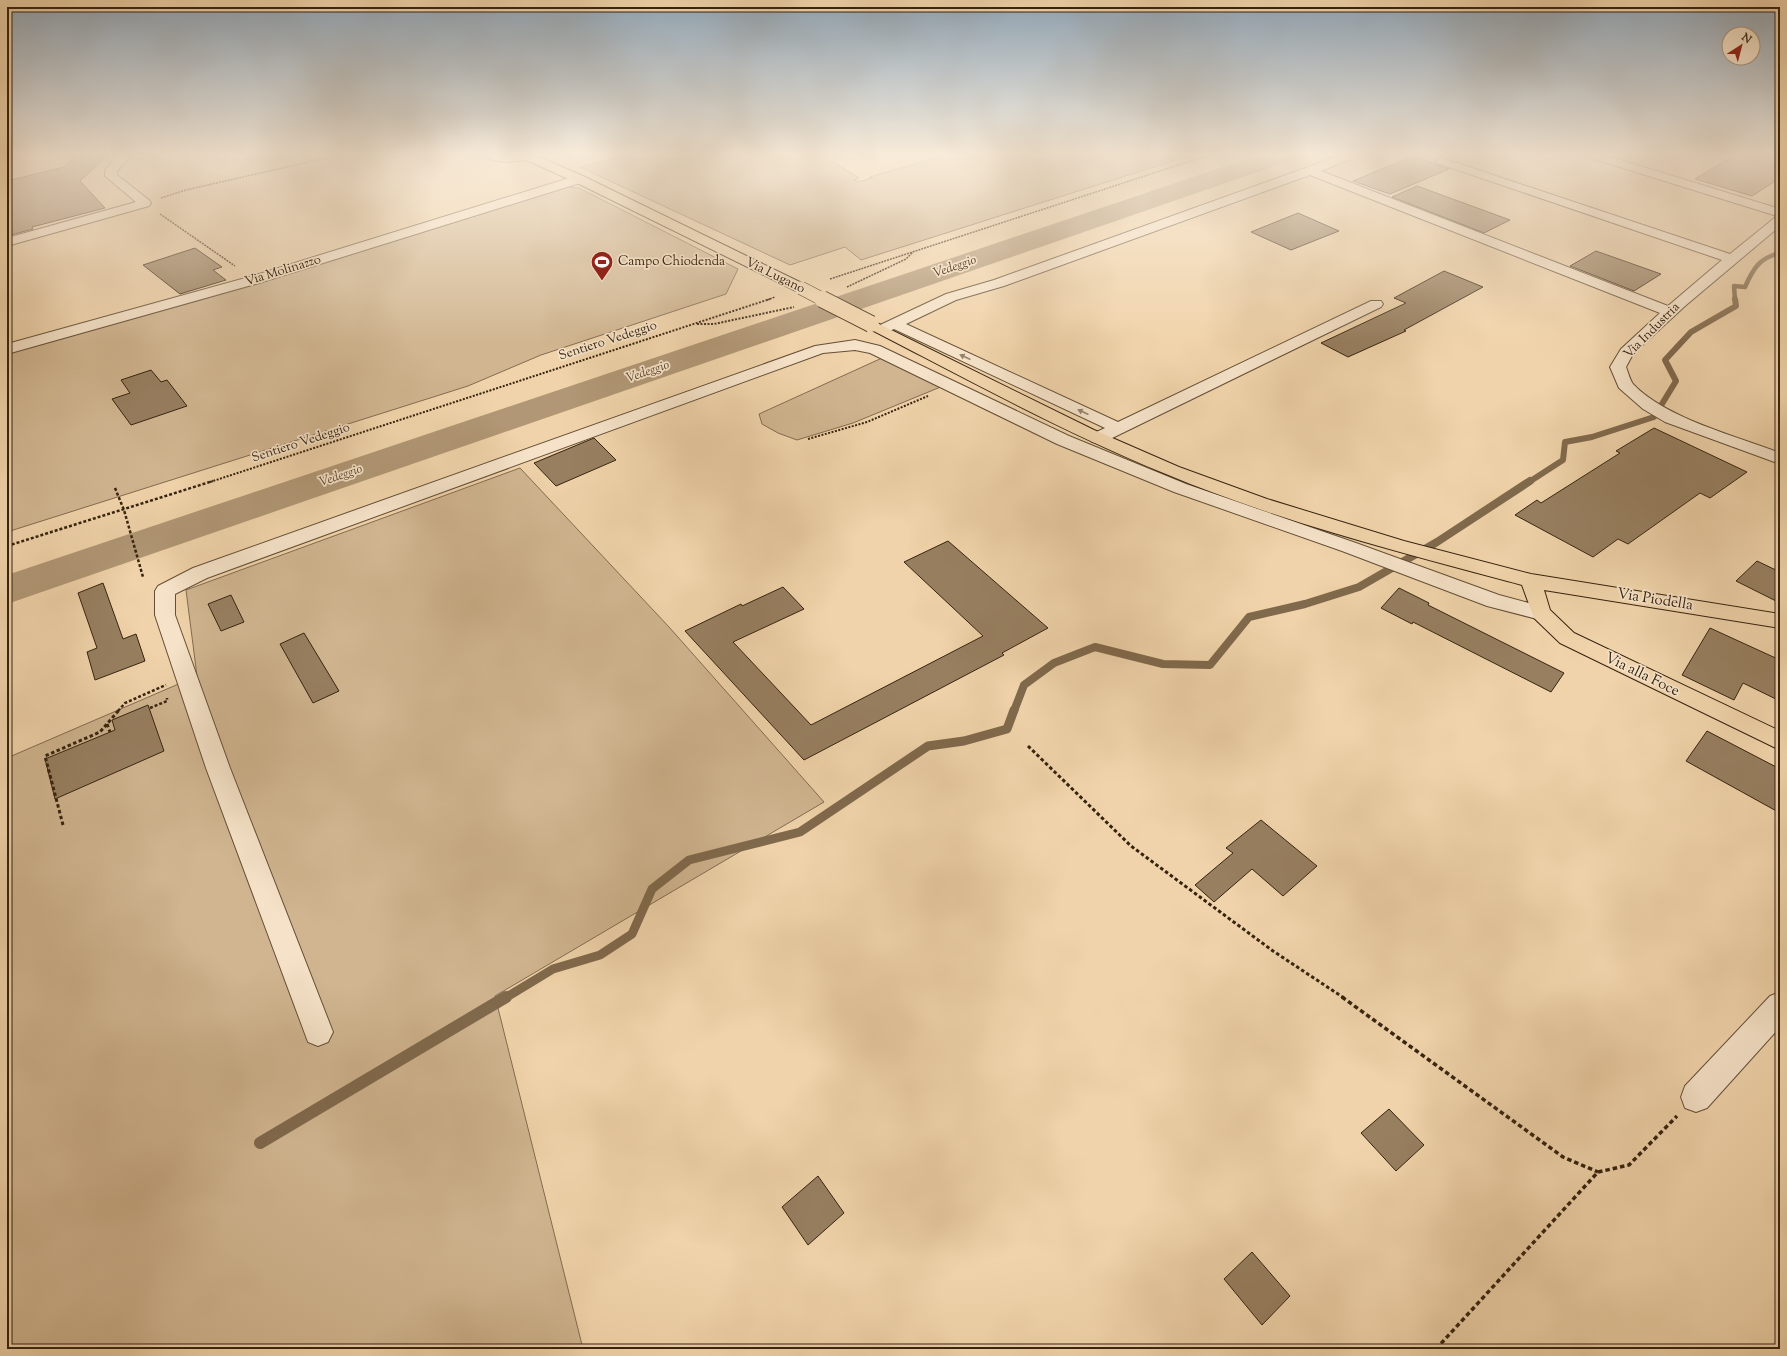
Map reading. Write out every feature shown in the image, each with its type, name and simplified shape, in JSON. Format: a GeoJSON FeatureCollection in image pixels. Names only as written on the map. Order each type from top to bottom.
{"type":"FeatureCollection","features":[{"type":"Feature","properties":{"kind":"main road","name":"Via Lugano"},"geometry":{"type":"LineString","coordinates":[[655,216],[800,288],[883,325],[1098,438]]}},
{"type":"Feature","properties":{"kind":"main road","name":"Via Piodella"},"geometry":{"type":"LineString","coordinates":[[1098,438],[1173,471],[1260,503],[1398,546],[1531,581],[1780,621]]}},
{"type":"Feature","properties":{"kind":"main road"},"geometry":{"type":"LineString","coordinates":[[1531,581],[1540,613]]}},
{"type":"Feature","properties":{"kind":"main road","name":"Via alla Foce"},"geometry":{"type":"LineString","coordinates":[[1540,613],[1567,638],[1780,741]]}},
{"type":"Feature","properties":{"kind":"street"},"geometry":{"type":"LineString","coordinates":[[7,242],[98,216]]}},
{"type":"Feature","properties":{"kind":"street","name":"Via Molinazzo"},"geometry":{"type":"LineString","coordinates":[[7,349],[254,280],[459,216]]}},
{"type":"Feature","properties":{"kind":"street"},"geometry":{"type":"LineString","coordinates":[[883,325],[951,297],[999,282],[1183,216]]}},
{"type":"Feature","properties":{"kind":"street"},"geometry":{"type":"LineString","coordinates":[[1426,216],[1670,312]]}},
{"type":"Feature","properties":{"kind":"street"},"geometry":{"type":"LineString","coordinates":[[1605,216],[1732,259]]}},
{"type":"Feature","properties":{"kind":"street","name":"Via Industria"},"geometry":{"type":"LineString","coordinates":[[1780,219],[1670,312],[1626,352],[1618,367],[1625,385],[1649,405],[1671,418],[1780,459]]}},
{"type":"Feature","properties":{"kind":"street"},"geometry":{"type":"LineString","coordinates":[[1098,438],[1376,304]]}},
{"type":"Feature","properties":{"kind":"street"},"geometry":{"type":"LineString","coordinates":[[883,325],[1118,428]]}},
{"type":"Feature","properties":{"kind":"street"},"geometry":{"type":"LineString","coordinates":[[318,1032],[214,757],[165,615],[165,591],[200,573],[820,349],[855,345],[875,349],[1063,440],[1180,488],[1380,558],[1494,601],[1540,613]]}},
{"type":"Feature","properties":{"kind":"street"},"geometry":{"type":"LineString","coordinates":[[1696,1097],[1780,1006]]}},
{"type":"Feature","properties":{"kind":"path"},"geometry":{"type":"LineString","coordinates":[[164,216],[254,280]]}},
{"type":"Feature","properties":{"kind":"path","name":"Sentiero Vedeggio"},"geometry":{"type":"LineString","coordinates":[[7,546],[221,479],[1020,216]]}},
{"type":"Feature","properties":{"kind":"path"},"geometry":{"type":"LineString","coordinates":[[808,440],[867,422],[952,386]]}},
{"type":"Feature","properties":{"kind":"path"},"geometry":{"type":"LineString","coordinates":[[115,488],[124,510],[143,577]]}},
{"type":"Feature","properties":{"kind":"path"},"geometry":{"type":"LineString","coordinates":[[63,825],[45,756],[89,739],[100,732],[125,703],[168,683],[168,689]]}},
{"type":"Feature","properties":{"kind":"path"},"geometry":{"type":"LineString","coordinates":[[150,708],[167,701],[168,695]]}},
{"type":"Feature","properties":{"kind":"path"},"geometry":{"type":"LineString","coordinates":[[107,724],[110,732]]}},
{"type":"Feature","properties":{"kind":"path"},"geometry":{"type":"LineString","coordinates":[[1028,746],[1131,846],[1273,951],[1361,1009],[1563,1157],[1598,1172]]}},
{"type":"Feature","properties":{"kind":"path"},"geometry":{"type":"LineString","coordinates":[[1436,1349],[1598,1172],[1629,1165],[1696,1097]]}},
{"type":"Feature","properties":{"kind":"shaded area"},"geometry":{"type":"Polygon","coordinates":[[[468,216],[635,216],[738,269],[726,294],[541,355],[468,386],[7,532],[7,352],[404,238],[422,230],[468,216]]]}},
{"type":"Feature","properties":{"kind":"shaded area"},"geometry":{"type":"Polygon","coordinates":[[[686,216],[999,216],[861,260],[845,247],[790,265],[686,216]]]}},
{"type":"Feature","properties":{"kind":"shaded area"},"geometry":{"type":"Polygon","coordinates":[[[882,358],[943,386],[853,423],[797,440],[778,433],[762,424],[759,414],[882,358]]]}},
{"type":"Feature","properties":{"kind":"shaded area"},"geometry":{"type":"Polygon","coordinates":[[[520,468],[669,627],[824,802],[495,996],[583,1349],[7,1349],[7,758],[197,676],[186,590],[520,468]]]}},
{"type":"Feature","properties":{"kind":"building"},"geometry":{"type":"Polygon","coordinates":[[[7,216],[73,216],[32,227],[33,229],[7,236],[7,216]]]}},
{"type":"Feature","properties":{"kind":"building"},"geometry":{"type":"Polygon","coordinates":[[[1290,216],[1305,216],[1339,231],[1291,250],[1251,232],[1290,216]]]}},
{"type":"Feature","properties":{"kind":"building"},"geometry":{"type":"Polygon","coordinates":[[[1441,216],[1500,216],[1510,220],[1484,233],[1441,216]]]}},
{"type":"Feature","properties":{"kind":"building"},"geometry":{"type":"Polygon","coordinates":[[[195,248],[222,267],[213,270],[226,280],[180,294],[143,265],[195,248]]]}},
{"type":"Feature","properties":{"kind":"building"},"geometry":{"type":"Polygon","coordinates":[[[1596,251],[1661,274],[1634,291],[1570,266],[1596,251]]]}},
{"type":"Feature","properties":{"kind":"building"},"geometry":{"type":"Polygon","coordinates":[[[1444,271],[1483,287],[1404,330],[1406,331],[1348,357],[1321,343],[1406,303],[1394,298],[1444,271]]]}},
{"type":"Feature","properties":{"kind":"building"},"geometry":{"type":"Polygon","coordinates":[[[151,370],[161,382],[167,380],[187,406],[131,425],[112,399],[130,393],[121,380],[151,370]]]}},
{"type":"Feature","properties":{"kind":"building"},"geometry":{"type":"Polygon","coordinates":[[[1654,428],[1747,472],[1710,498],[1700,493],[1628,544],[1618,539],[1593,557],[1515,515],[1537,500],[1541,503],[1620,453],[1616,451],[1654,428]]]}},
{"type":"Feature","properties":{"kind":"building"},"geometry":{"type":"Polygon","coordinates":[[[594,438],[616,460],[556,486],[534,463],[594,438]]]}},
{"type":"Feature","properties":{"kind":"building"},"geometry":{"type":"Polygon","coordinates":[[[948,541],[1048,628],[1002,653],[1004,655],[804,760],[685,631],[741,604],[742,606],[783,587],[804,609],[733,642],[811,725],[983,636],[904,562],[948,541]]]}},
{"type":"Feature","properties":{"kind":"building"},"geometry":{"type":"Polygon","coordinates":[[[1757,561],[1780,572],[1780,603],[1736,581],[1757,561]]]}},
{"type":"Feature","properties":{"kind":"building"},"geometry":{"type":"Polygon","coordinates":[[[103,583],[123,639],[136,634],[145,661],[95,680],[87,652],[97,648],[78,593],[103,583]]]}},
{"type":"Feature","properties":{"kind":"building"},"geometry":{"type":"Polygon","coordinates":[[[1399,588],[1429,603],[1428,605],[1564,673],[1551,692],[1413,622],[1412,624],[1381,608],[1399,588]]]}},
{"type":"Feature","properties":{"kind":"building"},"geometry":{"type":"Polygon","coordinates":[[[231,595],[244,622],[221,631],[208,604],[231,595]]]}},
{"type":"Feature","properties":{"kind":"building"},"geometry":{"type":"Polygon","coordinates":[[[1710,628],[1780,660],[1780,701],[1743,683],[1734,700],[1682,675],[1710,628]]]}},
{"type":"Feature","properties":{"kind":"building"},"geometry":{"type":"Polygon","coordinates":[[[304,633],[339,691],[313,703],[280,644],[304,633]]]}},
{"type":"Feature","properties":{"kind":"building"},"geometry":{"type":"Polygon","coordinates":[[[148,705],[164,751],[55,799],[45,759],[115,730],[112,720],[148,705]]]}},
{"type":"Feature","properties":{"kind":"building"},"geometry":{"type":"Polygon","coordinates":[[[1707,731],[1780,769],[1780,813],[1686,761],[1707,731]]]}},
{"type":"Feature","properties":{"kind":"building"},"geometry":{"type":"Polygon","coordinates":[[[1261,820],[1317,866],[1283,896],[1252,869],[1214,902],[1195,885],[1233,853],[1226,848],[1261,820]]]}},
{"type":"Feature","properties":{"kind":"building"},"geometry":{"type":"Polygon","coordinates":[[[1389,1109],[1424,1145],[1396,1171],[1361,1133],[1389,1109]]]}},
{"type":"Feature","properties":{"kind":"building"},"geometry":{"type":"Polygon","coordinates":[[[818,1176],[844,1213],[808,1245],[782,1207],[818,1176]]]}},
{"type":"Feature","properties":{"kind":"building"},"geometry":{"type":"Polygon","coordinates":[[[1252,1252],[1290,1296],[1262,1325],[1224,1279],[1252,1252]]]}},
{"type":"Feature","properties":{"kind":"waterway","name":"Vedeggio"},"geometry":{"type":"LineString","coordinates":[[7,590],[1103,216]]}},
{"type":"Feature","properties":{"kind":"waterway"},"geometry":{"type":"LineString","coordinates":[[1735,300],[1734,286],[1745,287],[1754,270],[1762,261],[1780,253]]}},
{"type":"Feature","properties":{"kind":"waterway"},"geometry":{"type":"LineString","coordinates":[[1529,482],[1563,460],[1565,442],[1592,437],[1654,417],[1676,381],[1665,360],[1691,332],[1736,306],[1735,299]]}},
{"type":"Feature","properties":{"kind":"waterway"},"geometry":{"type":"LineString","coordinates":[[1014,711],[1024,685],[1054,663],[1095,647],[1163,664],[1210,665],[1249,617],[1305,604],[1359,587],[1437,542],[1530,481]]}},
{"type":"Feature","properties":{"kind":"waterway"},"geometry":{"type":"LineString","coordinates":[[505,998],[553,969],[600,955],[632,934],[652,889],[689,860],[800,832],[928,746],[964,741],[1007,729],[1014,710]]}},
{"type":"Feature","properties":{"kind":"waterway"},"geometry":{"type":"LineString","coordinates":[[260,1143],[506,997]]}},
{"type":"Feature","properties":{"kind":"place","name":"Campo Chiodenda"},"geometry":{"type":"Point","coordinates":[602,282]}}]}
